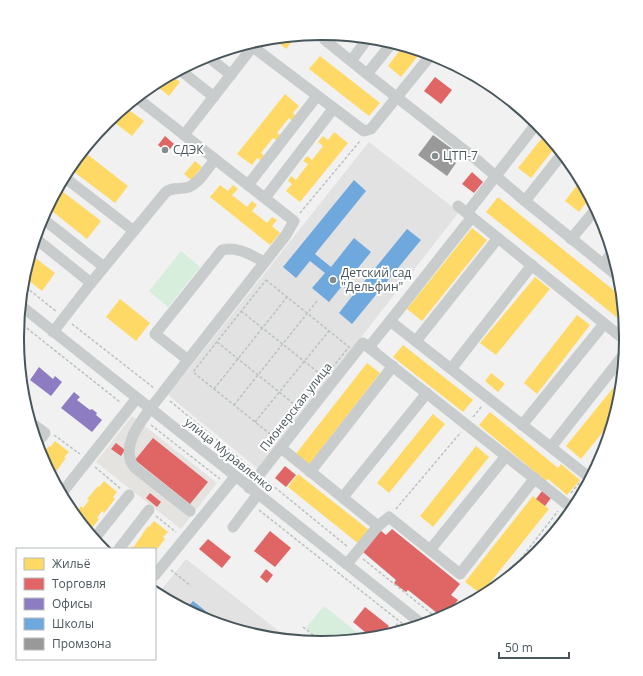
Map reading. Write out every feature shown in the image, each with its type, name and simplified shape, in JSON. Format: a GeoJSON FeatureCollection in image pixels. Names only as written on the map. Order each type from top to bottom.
{"type":"FeatureCollection","features":[{"type":"Feature","properties":{"kind":"street"},"geometry":{"type":"LineString","coordinates":[[325,40],[478,160],[525,201],[611,271]]}},
{"type":"Feature","properties":{"kind":"street"},"geometry":{"type":"LineString","coordinates":[[351,60],[364,44]]}},
{"type":"Feature","properties":{"kind":"street"},"geometry":{"type":"LineString","coordinates":[[259,47],[333,109],[364,132],[371,129],[426,60]]}},
{"type":"Feature","properties":{"kind":"street"},"geometry":{"type":"LineString","coordinates":[[368,74],[388,48]]}},
{"type":"Feature","properties":{"kind":"street"},"geometry":{"type":"LineString","coordinates":[[184,135],[251,49]]}},
{"type":"Feature","properties":{"kind":"street"},"geometry":{"type":"LineString","coordinates":[[213,61],[231,75]]}},
{"type":"Feature","properties":{"kind":"street"},"geometry":{"type":"LineString","coordinates":[[185,74],[214,97]]}},
{"type":"Feature","properties":{"kind":"street"},"geometry":{"type":"LineString","coordinates":[[248,185],[317,96]]}},
{"type":"Feature","properties":{"kind":"street"},"geometry":{"type":"LineString","coordinates":[[141,102],[294,221],[286,235],[150,408],[137,427],[130,445],[130,462],[135,468],[190,511]]}},
{"type":"Feature","properties":{"kind":"street"},"geometry":{"type":"LineString","coordinates":[[265,198],[333,109]]}},
{"type":"Feature","properties":{"kind":"street"},"geometry":{"type":"LineString","coordinates":[[533,129],[466,212],[390,321],[369,347],[568,504]]}},
{"type":"Feature","properties":{"kind":"street"},"geometry":{"type":"LineString","coordinates":[[525,201],[559,158]]}},
{"type":"Feature","properties":{"kind":"street"},"geometry":{"type":"LineString","coordinates":[[53,332],[104,267],[168,191],[194,184],[215,159]]}},
{"type":"Feature","properties":{"kind":"street"},"geometry":{"type":"LineString","coordinates":[[69,181],[134,231]]}},
{"type":"Feature","properties":{"kind":"street"},"geometry":{"type":"LineString","coordinates":[[466,212],[619,335]]}},
{"type":"Feature","properties":{"kind":"street"},"geometry":{"type":"LineString","coordinates":[[572,240],[592,214]]}},
{"type":"Feature","properties":{"kind":"street"},"geometry":{"type":"LineString","coordinates":[[48,222],[104,267]]}},
{"type":"Feature","properties":{"kind":"street"},"geometry":{"type":"LineString","coordinates":[[416,341],[498,238]]}},
{"type":"Feature","properties":{"kind":"street"},"geometry":{"type":"LineString","coordinates":[[40,242],[91,283]]}},
{"type":"Feature","properties":{"kind":"street"},"geometry":{"type":"LineString","coordinates":[[188,360],[155,334],[222,250],[230,248],[237,249],[265,262]]}},
{"type":"Feature","properties":{"kind":"street"},"geometry":{"type":"LineString","coordinates":[[603,264],[608,258]]}},
{"type":"Feature","properties":{"kind":"street"},"geometry":{"type":"LineString","coordinates":[[451,369],[532,265]]}},
{"type":"Feature","properties":{"kind":"street","name":"улица Муравленко"},"geometry":{"type":"LineString","coordinates":[[26,310],[150,408],[232,481],[347,564],[417,620]]}},
{"type":"Feature","properties":{"kind":"street"},"geometry":{"type":"LineString","coordinates":[[390,321],[585,475]]}},
{"type":"Feature","properties":{"kind":"street"},"geometry":{"type":"LineString","coordinates":[[522,425],[604,324]]}},
{"type":"Feature","properties":{"kind":"street","name":"Пионерская улица"},"geometry":{"type":"LineString","coordinates":[[233,527],[252,495],[260,475],[363,343],[375,352]]}},
{"type":"Feature","properties":{"kind":"street"},"geometry":{"type":"LineString","coordinates":[[551,447],[618,361]]}},
{"type":"Feature","properties":{"kind":"street"},"geometry":{"type":"LineString","coordinates":[[310,472],[393,366]]}},
{"type":"Feature","properties":{"kind":"street"},"geometry":{"type":"LineString","coordinates":[[343,497],[427,393]]}},
{"type":"Feature","properties":{"kind":"street"},"geometry":{"type":"LineString","coordinates":[[65,489],[137,398]]}},
{"type":"Feature","properties":{"kind":"street"},"geometry":{"type":"LineString","coordinates":[[38,428],[45,433],[41,438]]}},
{"type":"Feature","properties":{"kind":"street"},"geometry":{"type":"LineString","coordinates":[[281,448],[378,526]]}},
{"type":"Feature","properties":{"kind":"street"},"geometry":{"type":"LineString","coordinates":[[430,550],[506,456]]}},
{"type":"Feature","properties":{"kind":"street"},"geometry":{"type":"LineString","coordinates":[[347,564],[378,526],[389,517],[460,574],[535,478]]}},
{"type":"Feature","properties":{"kind":"street"},"geometry":{"type":"LineString","coordinates":[[156,574],[232,481]]}},
{"type":"Feature","properties":{"kind":"street"},"geometry":{"type":"LineString","coordinates":[[98,534],[129,495]]}},
{"type":"Feature","properties":{"kind":"street"},"geometry":{"type":"LineString","coordinates":[[120,548],[149,510]]}},
{"type":"Feature","properties":{"kind":"path"},"geometry":{"type":"LineString","coordinates":[[294,221],[371,129]]}},
{"type":"Feature","properties":{"kind":"path"},"geometry":{"type":"LineString","coordinates":[[266,280],[349,347],[276,438],[193,372],[241,311],[266,280]]}},
{"type":"Feature","properties":{"kind":"path"},"geometry":{"type":"LineString","coordinates":[[29,289],[162,394],[356,554],[432,614]]}},
{"type":"Feature","properties":{"kind":"path"},"geometry":{"type":"LineString","coordinates":[[214,388],[287,297]]}},
{"type":"Feature","properties":{"kind":"path"},"geometry":{"type":"LineString","coordinates":[[234,405],[317,301]]}},
{"type":"Feature","properties":{"kind":"path"},"geometry":{"type":"LineString","coordinates":[[241,311],[324,377]]}},
{"type":"Feature","properties":{"kind":"path"},"geometry":{"type":"LineString","coordinates":[[25,326],[129,409]]}},
{"type":"Feature","properties":{"kind":"path"},"geometry":{"type":"LineString","coordinates":[[255,422],[329,331]]}},
{"type":"Feature","properties":{"kind":"path"},"geometry":{"type":"LineString","coordinates":[[216,342],[299,408]]}},
{"type":"Feature","properties":{"kind":"path"},"geometry":{"type":"LineString","coordinates":[[389,517],[488,398]]}},
{"type":"Feature","properties":{"kind":"path"},"geometry":{"type":"LineString","coordinates":[[143,419],[232,481]]}},
{"type":"Feature","properties":{"kind":"path"},"geometry":{"type":"LineString","coordinates":[[52,432],[129,495]]}},
{"type":"Feature","properties":{"kind":"path"},"geometry":{"type":"LineString","coordinates":[[252,495],[402,624]]}},
{"type":"Feature","properties":{"kind":"path"},"geometry":{"type":"LineString","coordinates":[[149,510],[184,539]]}},
{"type":"Feature","properties":{"kind":"path"},"geometry":{"type":"LineString","coordinates":[[531,549],[562,513]]}},
{"type":"Feature","properties":{"kind":"path"},"geometry":{"type":"LineString","coordinates":[[164,564],[191,586]]}},
{"type":"Feature","properties":{"kind":"path"},"geometry":{"type":"LineString","coordinates":[[396,625],[399,622]]}},
{"type":"Feature","properties":{"kind":"path"},"geometry":{"type":"LineString","coordinates":[[303,627],[314,636]]}},
{"type":"Feature","properties":{"kind":"shaded area","name":"Детский сад \"Дельфин\""},"geometry":{"type":"Polygon","coordinates":[[[369,142],[459,212],[258,469],[168,395],[369,142]]]}},
{"type":"Feature","properties":{"kind":"shaded area"},"geometry":{"type":"Polygon","coordinates":[[[132,416],[217,483],[181,529],[96,462],[132,416]]]}},
{"type":"Feature","properties":{"kind":"shaded area"},"geometry":{"type":"Polygon","coordinates":[[[186,559],[281,633],[263,630],[226,620],[190,605],[162,589],[186,559]]]}},
{"type":"Feature","properties":{"kind":"green space"},"geometry":{"type":"Polygon","coordinates":[[[181,251],[200,267],[168,307],[149,291],[181,251]]]}},
{"type":"Feature","properties":{"kind":"green space"},"geometry":{"type":"Polygon","coordinates":[[[563,510],[558,519],[543,536],[563,510]]]}},
{"type":"Feature","properties":{"kind":"green space"},"geometry":{"type":"Polygon","coordinates":[[[324,606],[358,633],[316,636],[306,628],[324,606]]]}},
{"type":"Feature","properties":{"kind":"building: Жильё"},"geometry":{"type":"Polygon","coordinates":[[[291,42],[286,49],[280,44],[291,42]]]}},
{"type":"Feature","properties":{"kind":"building: Жильё"},"geometry":{"type":"Polygon","coordinates":[[[399,51],[418,56],[401,77],[388,66],[399,51]]]}},
{"type":"Feature","properties":{"kind":"building: Жильё"},"geometry":{"type":"Polygon","coordinates":[[[320,56],[380,103],[369,116],[309,69],[320,56]]]}},
{"type":"Feature","properties":{"kind":"building: Жильё"},"geometry":{"type":"Polygon","coordinates":[[[176,79],[180,82],[169,96],[160,89],[176,79]]]}},
{"type":"Feature","properties":{"kind":"building: Жильё"},"geometry":{"type":"Polygon","coordinates":[[[285,94],[299,106],[293,113],[298,118],[294,122],[289,118],[277,133],[283,137],[279,142],[273,138],[261,153],[266,157],[263,162],[257,158],[252,165],[237,154],[285,94]]]}},
{"type":"Feature","properties":{"kind":"building: Жильё"},"geometry":{"type":"Polygon","coordinates":[[[130,110],[144,121],[132,136],[116,123],[130,110]]]}},
{"type":"Feature","properties":{"kind":"building: Жильё"},"geometry":{"type":"Polygon","coordinates":[[[334,132],[348,143],[300,202],[286,191],[292,184],[288,181],[291,176],[296,180],[308,164],[303,161],[307,156],[312,160],[323,146],[318,142],[323,136],[328,140],[334,132]]]}},
{"type":"Feature","properties":{"kind":"building: Жильё"},"geometry":{"type":"Polygon","coordinates":[[[542,138],[552,151],[531,178],[518,168],[542,138]]]}},
{"type":"Feature","properties":{"kind":"building: Жильё"},"geometry":{"type":"Polygon","coordinates":[[[87,154],[128,186],[115,203],[75,172],[87,154]]]}},
{"type":"Feature","properties":{"kind":"building: Жильё"},"geometry":{"type":"Polygon","coordinates":[[[195,161],[202,167],[191,180],[184,174],[195,161]]]}},
{"type":"Feature","properties":{"kind":"building: Жильё"},"geometry":{"type":"Polygon","coordinates":[[[220,185],[228,191],[233,185],[238,189],[232,195],[247,207],[252,201],[257,205],[252,211],[267,223],[272,217],[277,220],[272,226],[280,233],[270,245],[210,197],[220,185]]]}},
{"type":"Feature","properties":{"kind":"building: Жильё"},"geometry":{"type":"Polygon","coordinates":[[[577,185],[586,203],[579,212],[565,201],[577,185]]]}},
{"type":"Feature","properties":{"kind":"building: Жильё"},"geometry":{"type":"Polygon","coordinates":[[[63,192],[101,221],[87,239],[53,212],[63,192]]]}},
{"type":"Feature","properties":{"kind":"building: Жильё"},"geometry":{"type":"Polygon","coordinates":[[[498,197],[615,291],[618,318],[486,212],[498,197]]]}},
{"type":"Feature","properties":{"kind":"building: Жильё"},"geometry":{"type":"Polygon","coordinates":[[[472,228],[487,240],[422,321],[407,309],[472,228]]]}},
{"type":"Feature","properties":{"kind":"building: Жильё"},"geometry":{"type":"Polygon","coordinates":[[[35,258],[55,273],[42,291],[30,281],[35,258]]]}},
{"type":"Feature","properties":{"kind":"building: Жильё"},"geometry":{"type":"Polygon","coordinates":[[[535,277],[550,289],[496,355],[480,343],[535,277]]]}},
{"type":"Feature","properties":{"kind":"building: Жильё"},"geometry":{"type":"Polygon","coordinates":[[[120,299],[150,323],[136,341],[106,317],[120,299]]]}},
{"type":"Feature","properties":{"kind":"building: Жильё"},"geometry":{"type":"Polygon","coordinates":[[[577,315],[590,325],[537,394],[524,383],[577,315]]]}},
{"type":"Feature","properties":{"kind":"building: Жильё"},"geometry":{"type":"Polygon","coordinates":[[[403,345],[473,400],[463,412],[393,357],[403,345]]]}},
{"type":"Feature","properties":{"kind":"building: Жильё"},"geometry":{"type":"Polygon","coordinates":[[[367,363],[380,373],[308,466],[295,455],[367,363]]]}},
{"type":"Feature","properties":{"kind":"building: Жильё"},"geometry":{"type":"Polygon","coordinates":[[[491,373],[505,384],[498,392],[485,381],[491,373]]]}},
{"type":"Feature","properties":{"kind":"building: Жильё"},"geometry":{"type":"Polygon","coordinates":[[[615,386],[604,430],[581,459],[566,446],[615,386]]]}},
{"type":"Feature","properties":{"kind":"building: Жильё"},"geometry":{"type":"Polygon","coordinates":[[[490,412],[558,468],[561,464],[580,480],[567,495],[548,479],[546,481],[479,425],[490,412]]]}},
{"type":"Feature","properties":{"kind":"building: Жильё"},"geometry":{"type":"Polygon","coordinates":[[[433,414],[445,424],[389,493],[377,483],[433,414]]]}},
{"type":"Feature","properties":{"kind":"building: Жильё"},"geometry":{"type":"Polygon","coordinates":[[[55,441],[69,452],[64,457],[66,458],[56,472],[46,450],[49,446],[50,447],[55,441]]]}},
{"type":"Feature","properties":{"kind":"building: Жильё"},"geometry":{"type":"Polygon","coordinates":[[[476,446],[489,457],[433,527],[420,516],[476,446]]]}},
{"type":"Feature","properties":{"kind":"building: Жильё"},"geometry":{"type":"Polygon","coordinates":[[[298,474],[369,530],[359,544],[288,487],[298,474]]]}},
{"type":"Feature","properties":{"kind":"building: Жильё"},"geometry":{"type":"Polygon","coordinates":[[[104,481],[117,492],[113,497],[115,499],[104,513],[102,511],[97,518],[99,519],[92,528],[79,510],[81,506],[83,508],[89,500],[87,499],[98,486],[99,487],[104,481]]]}},
{"type":"Feature","properties":{"kind":"building: Жильё"},"geometry":{"type":"Polygon","coordinates":[[[533,496],[549,509],[490,583],[477,591],[465,582],[533,496]]]}},
{"type":"Feature","properties":{"kind":"building: Жильё"},"geometry":{"type":"Polygon","coordinates":[[[154,521],[168,532],[163,537],[165,539],[156,551],[156,548],[133,548],[148,526],[149,527],[154,521]]]}},
{"type":"Feature","properties":{"kind":"building: Торговля"},"geometry":{"type":"Polygon","coordinates":[[[435,77],[452,90],[441,104],[424,91],[435,77]]]}},
{"type":"Feature","properties":{"kind":"building: Торговля"},"geometry":{"type":"Polygon","coordinates":[[[165,136],[174,144],[167,153],[158,145],[165,136]]]}},
{"type":"Feature","properties":{"kind":"building: Торговля"},"geometry":{"type":"Polygon","coordinates":[[[472,172],[483,182],[474,193],[462,184],[472,172]]]}},
{"type":"Feature","properties":{"kind":"building: Торговля"},"geometry":{"type":"Polygon","coordinates":[[[153,438],[208,482],[190,504],[135,460],[153,438]]]}},
{"type":"Feature","properties":{"kind":"building: Торговля"},"geometry":{"type":"Polygon","coordinates":[[[116,443],[125,450],[121,456],[111,449],[116,443]]]}},
{"type":"Feature","properties":{"kind":"building: Торговля"},"geometry":{"type":"Polygon","coordinates":[[[285,466],[296,475],[286,487],[275,478],[285,466]]]}},
{"type":"Feature","properties":{"kind":"building: Торговля"},"geometry":{"type":"Polygon","coordinates":[[[542,491],[551,498],[545,506],[536,499],[542,491]]]}},
{"type":"Feature","properties":{"kind":"building: Торговля"},"geometry":{"type":"Polygon","coordinates":[[[150,493],[161,502],[157,507],[146,498],[150,493]]]}},
{"type":"Feature","properties":{"kind":"building: Торговля"},"geometry":{"type":"Polygon","coordinates":[[[392,529],[460,584],[451,595],[458,600],[455,604],[436,612],[408,590],[406,592],[394,583],[396,580],[363,552],[380,530],[386,535],[392,529]]]}},
{"type":"Feature","properties":{"kind":"building: Торговля"},"geometry":{"type":"Polygon","coordinates":[[[270,531],[291,548],[275,567],[254,551],[270,531]]]}},
{"type":"Feature","properties":{"kind":"building: Торговля"},"geometry":{"type":"Polygon","coordinates":[[[208,539],[231,557],[222,568],[199,549],[208,539]]]}},
{"type":"Feature","properties":{"kind":"building: Торговля"},"geometry":{"type":"Polygon","coordinates":[[[266,569],[273,575],[267,583],[260,577],[266,569]]]}},
{"type":"Feature","properties":{"kind":"building: Торговля"},"geometry":{"type":"Polygon","coordinates":[[[365,607],[389,626],[380,630],[365,632],[353,622],[365,607]]]}},
{"type":"Feature","properties":{"kind":"building: Офисы"},"geometry":{"type":"Polygon","coordinates":[[[39,367],[53,379],[55,376],[62,382],[51,396],[30,380],[39,367]]]}},
{"type":"Feature","properties":{"kind":"building: Офисы"},"geometry":{"type":"Polygon","coordinates":[[[74,392],[80,397],[77,400],[90,410],[92,409],[97,413],[96,415],[102,420],[92,432],[61,408],[74,392]]]}},
{"type":"Feature","properties":{"kind":"building: Школы"},"geometry":{"type":"Polygon","coordinates":[[[354,180],[366,191],[315,254],[331,267],[354,238],[371,252],[349,279],[359,288],[407,229],[421,240],[352,324],[339,313],[353,295],[342,286],[329,302],[312,288],[325,273],[310,261],[296,278],[283,267],[354,180]]]}},
{"type":"Feature","properties":{"kind":"building: Школы"},"geometry":{"type":"Polygon","coordinates":[[[193,601],[208,613],[190,605],[193,601]]]}},
{"type":"Feature","properties":{"kind":"building: Промзона","name":"ЦТП-7"},"geometry":{"type":"Polygon","coordinates":[[[433,135],[455,151],[449,158],[456,163],[447,176],[418,155],[433,135]]]}},
{"type":"Feature","properties":{"kind":"place","name":"СДЭК"},"geometry":{"type":"Point","coordinates":[165,150]}},
{"type":"Feature","properties":{"kind":"place","name":"ЦТП-7"},"geometry":{"type":"Point","coordinates":[435,156]}},
{"type":"Feature","properties":{"kind":"place","name":"Детский сад \"Дельфин\""},"geometry":{"type":"Point","coordinates":[333,280]}}]}
